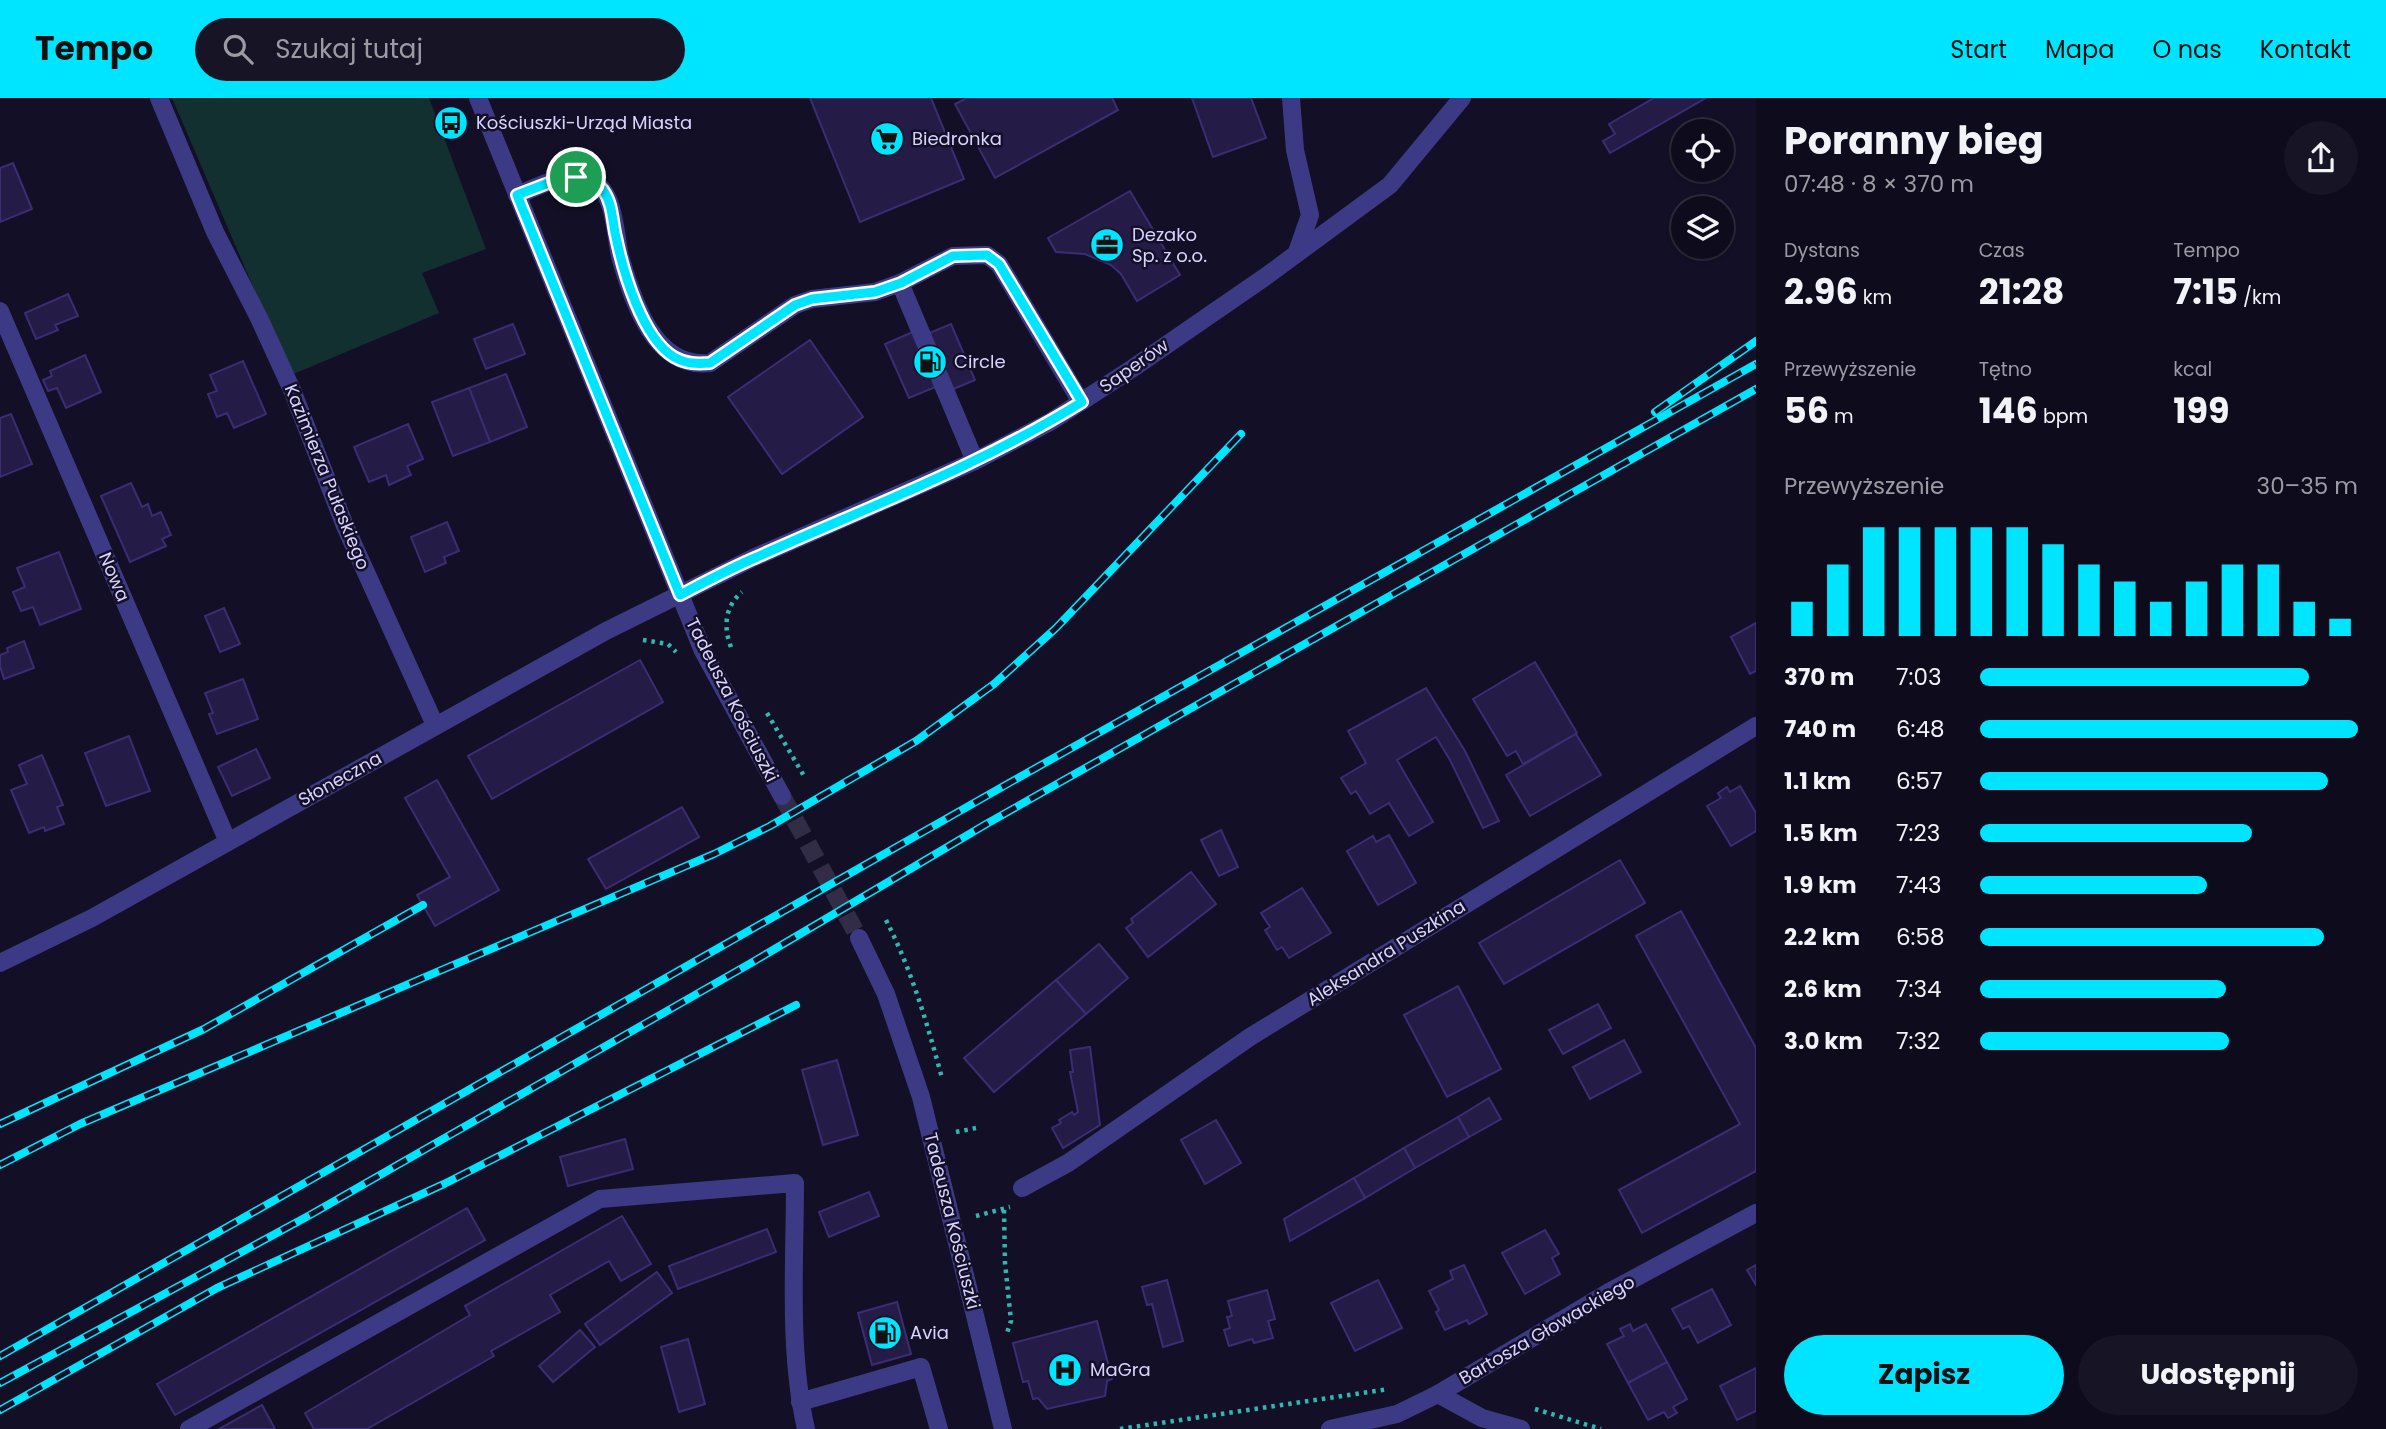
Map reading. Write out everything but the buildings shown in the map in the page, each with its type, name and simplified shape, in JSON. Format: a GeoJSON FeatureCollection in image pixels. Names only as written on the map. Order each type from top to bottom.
{"type":"FeatureCollection","features":[{"type":"Feature","properties":{"kind":"street","name":"Kazimierza Pułaskiego"},"geometry":{"type":"LineString","coordinates":[[159,98],[215,232],[292,390],[345,526],[435,725]]}},
{"type":"Feature","properties":{"kind":"street","name":"Tadeusza Kościuszki"},"geometry":{"type":"LineString","coordinates":[[478,98],[703,651],[782,796]]}},
{"type":"Feature","properties":{"kind":"street"},"geometry":{"type":"LineString","coordinates":[[1291,98],[1295,150],[1310,215],[1297,252]]}},
{"type":"Feature","properties":{"kind":"street","name":"Saperów"},"geometry":{"type":"LineString","coordinates":[[680,595],[753,558],[975,461],[1082,402],[1265,276],[1390,184],[1462,98]]}},
{"type":"Feature","properties":{"kind":"street"},"geometry":{"type":"LineString","coordinates":[[517,195],[564,177],[587,178],[597,184],[610,205],[622,261],[645,321],[671,356],[696,365],[710,363],[721,357],[795,305],[812,299],[875,292],[901,283],[953,256],[987,255],[999,264],[1082,402]]}},
{"type":"Feature","properties":{"kind":"street"},"geometry":{"type":"LineString","coordinates":[[901,283],[975,461]]}},
{"type":"Feature","properties":{"kind":"street","name":"Nowa"},"geometry":{"type":"LineString","coordinates":[[0,312],[228,842]]}},
{"type":"Feature","properties":{"kind":"street","name":"Słoneczna"},"geometry":{"type":"LineString","coordinates":[[0,963],[92,918],[606,631],[680,595]]}},
{"type":"Feature","properties":{"kind":"street","name":"Aleksandra Puszkina"},"geometry":{"type":"LineString","coordinates":[[1022,1188],[1068,1163],[1250,1037],[1756,726]]}},
{"type":"Feature","properties":{"kind":"street","name":"Tadeusza Kościuszki"},"geometry":{"type":"LineString","coordinates":[[859,938],[886,994],[921,1097],[1003,1429]]}},
{"type":"Feature","properties":{"kind":"street"},"geometry":{"type":"LineString","coordinates":[[189,1429],[600,1199],[795,1183],[796,1352],[800,1402],[806,1429]]}},
{"type":"Feature","properties":{"kind":"street","name":"Bartosza Głowackiego"},"geometry":{"type":"LineString","coordinates":[[1330,1429],[1397,1415],[1438,1394],[1609,1292],[1756,1213]]}},
{"type":"Feature","properties":{"kind":"street"},"geometry":{"type":"LineString","coordinates":[[800,1402],[921,1367],[939,1429]]}},
{"type":"Feature","properties":{"kind":"street"},"geometry":{"type":"LineString","coordinates":[[1438,1394],[1482,1418],[1521,1429]]}},
{"type":"Feature","properties":{"kind":"path"},"geometry":{"type":"LineString","coordinates":[[727,639],[729,609],[738,594],[748,588]]}},
{"type":"Feature","properties":{"kind":"path"},"geometry":{"type":"LineString","coordinates":[[638,641],[668,644],[683,661]]}},
{"type":"Feature","properties":{"kind":"path"},"geometry":{"type":"LineString","coordinates":[[956,1132],[976,1128]]}},
{"type":"Feature","properties":{"kind":"path"},"geometry":{"type":"LineString","coordinates":[[975,1216],[1003,1210],[1011,1321],[1005,1336]]}},
{"type":"Feature","properties":{"kind":"path"},"geometry":{"type":"LineString","coordinates":[[1120,1429],[1393,1388]]}},
{"type":"Feature","properties":{"kind":"path"},"geometry":{"type":"LineString","coordinates":[[1522,1405],[1601,1429]]}},
{"type":"Feature","properties":{"kind":"green space"},"geometry":{"type":"Polygon","coordinates":[[[172,98],[429,98],[486,249],[422,273],[439,313],[291,375],[172,98]]]}},
{"type":"Feature","properties":{"kind":"tunnel"},"geometry":{"type":"LineString","coordinates":[[782,796],[859,938]]}},
{"type":"Feature","properties":{"kind":"railway"},"geometry":{"type":"LineString","coordinates":[[1655,412],[1756,341]]}},
{"type":"Feature","properties":{"kind":"railway"},"geometry":{"type":"LineString","coordinates":[[0,1356],[1018,778],[1756,364]]}},
{"type":"Feature","properties":{"kind":"railway"},"geometry":{"type":"LineString","coordinates":[[0,1383],[310,1215],[751,963],[988,823],[1756,389]]}},
{"type":"Feature","properties":{"kind":"railway"},"geometry":{"type":"LineString","coordinates":[[0,1165],[80,1124],[714,854],[770,826],[916,741],[994,684],[1056,628],[1241,434]]}},
{"type":"Feature","properties":{"kind":"railway"},"geometry":{"type":"LineString","coordinates":[[0,1124],[204,1029],[423,905]]}},
{"type":"Feature","properties":{"kind":"railway"},"geometry":{"type":"LineString","coordinates":[[0,1410],[217,1288],[444,1184],[796,1005]]}},
{"type":"Feature","properties":{"kind":"place","name":"Kościuszki-Urząd Miasta"},"geometry":{"type":"Point","coordinates":[451,123]}},
{"type":"Feature","properties":{"kind":"place","name":"Biedronka"},"geometry":{"type":"Point","coordinates":[887,139]}},
{"type":"Feature","properties":{"kind":"place","name":"Dezako Sp. z o.o."},"geometry":{"type":"Point","coordinates":[1107,245]}},
{"type":"Feature","properties":{"kind":"place","name":"Circle"},"geometry":{"type":"Point","coordinates":[930,362]}},
{"type":"Feature","properties":{"kind":"place","name":"Avia"},"geometry":{"type":"Point","coordinates":[885,1333]}},
{"type":"Feature","properties":{"kind":"place","name":"MaGra"},"geometry":{"type":"Point","coordinates":[1065,1370]}},
{"type":"Feature","properties":{"kind":"route"},"geometry":{"type":"LineString","coordinates":[[564,177],[576,177],[587,178],[604,192],[610,205],[622,261],[645,321],[671,356],[684,362],[696,365],[710,363],[795,305],[812,299],[875,292],[901,283],[953,256],[987,255],[999,264],[1082,402],[1013,443],[753,558],[680,595],[517,195],[564,177]]}}]}
